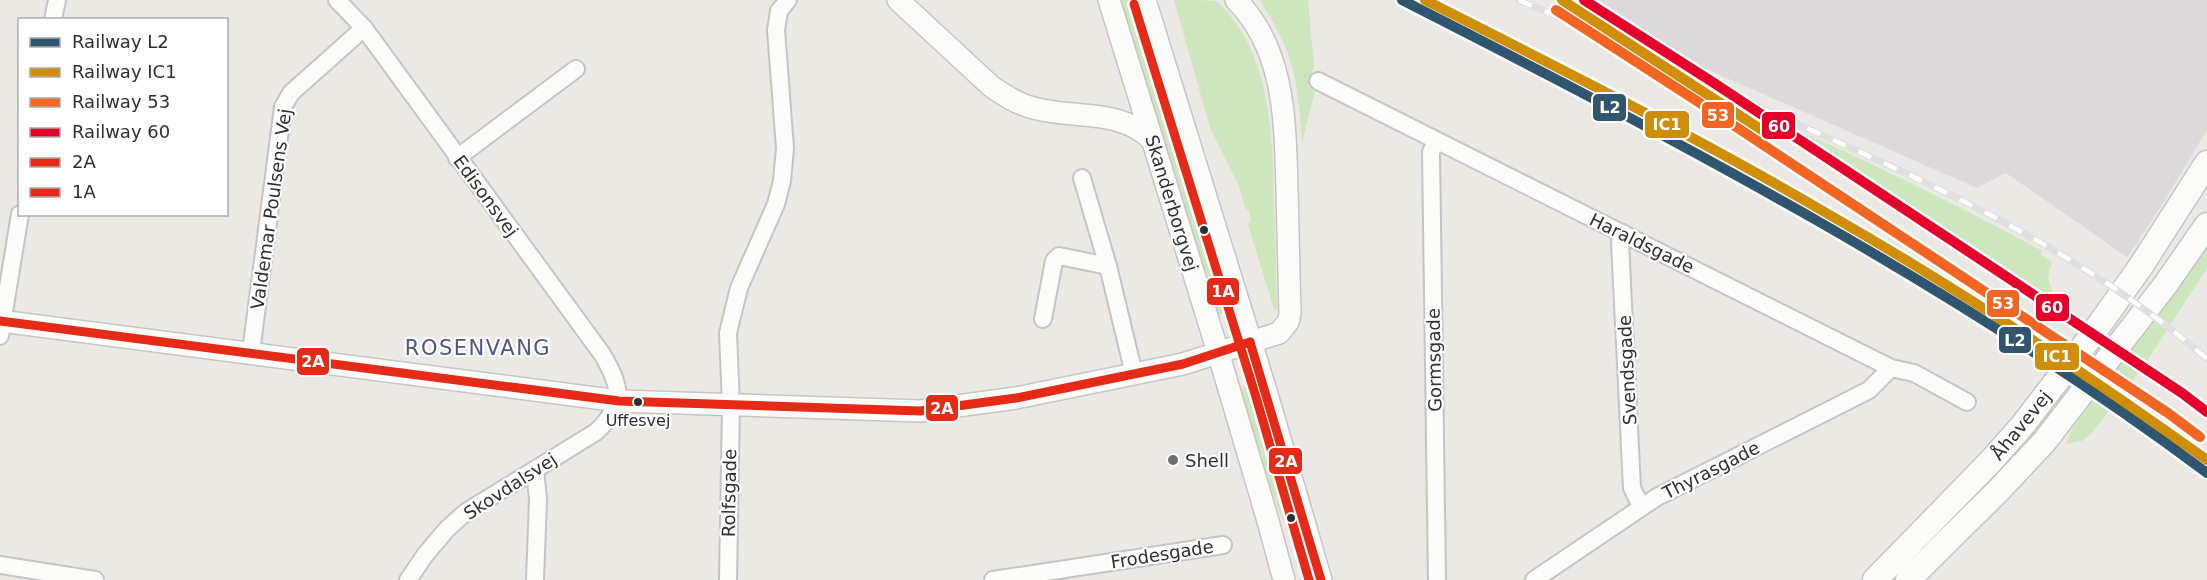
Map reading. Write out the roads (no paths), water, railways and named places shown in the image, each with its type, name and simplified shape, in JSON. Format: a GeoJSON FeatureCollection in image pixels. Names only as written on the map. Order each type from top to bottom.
{"type":"FeatureCollection","features":[{"type":"Feature","properties":{"kind":"main road","name":"Åhavevej"},"geometry":{"type":"LineString","coordinates":[[1875,580],[2022,426],[2092,335],[2141,266],[2207,163]]}},
{"type":"Feature","properties":{"kind":"main road","name":"Åhavevej"},"geometry":{"type":"LineString","coordinates":[[1908,580],[2044,442],[2159,293],[2207,225]]}},
{"type":"Feature","properties":{"kind":"street"},"geometry":{"type":"LineString","coordinates":[[53,18],[57,0]]}},
{"type":"Feature","properties":{"kind":"street","name":"Edisonsvej"},"geometry":{"type":"LineString","coordinates":[[337,0],[364,28],[602,354],[614,374],[618,401]]}},
{"type":"Feature","properties":{"kind":"street"},"geometry":{"type":"LineString","coordinates":[[731,406],[728,333],[732,312],[776,204],[784,169],[785,148],[776,30],[779,11],[788,0]]}},
{"type":"Feature","properties":{"kind":"street"},"geometry":{"type":"LineString","coordinates":[[898,0],[992,87],[1009,98],[1029,107],[1123,121],[1139,128],[1153,141]]}},
{"type":"Feature","properties":{"kind":"street","name":"Skanderborgvej"},"geometry":{"type":"LineString","coordinates":[[1109,0],[1218,352],[1284,580]]}},
{"type":"Feature","properties":{"kind":"street","name":"Skanderborgvej"},"geometry":{"type":"LineString","coordinates":[[1145,0],[1321,580]]}},
{"type":"Feature","properties":{"kind":"street"},"geometry":{"type":"LineString","coordinates":[[20,216],[1,326],[250,352],[618,401],[920,411],[1016,398],[1183,364],[1279,333],[1288,322],[1290,314],[1285,136],[1280,89],[1267,46],[1247,12],[1236,0]]}},
{"type":"Feature","properties":{"kind":"street","name":"Valdemar Poulsens Vej"},"geometry":{"type":"LineString","coordinates":[[250,352],[283,107],[291,93],[364,28]]}},
{"type":"Feature","properties":{"kind":"street"},"geometry":{"type":"LineString","coordinates":[[457,158],[576,69]]}},
{"type":"Feature","properties":{"kind":"street","name":"Haraldsgade"},"geometry":{"type":"LineString","coordinates":[[1318,81],[1891,368],[1914,373],[1967,402]]}},
{"type":"Feature","properties":{"kind":"street","name":"Gormsgade"},"geometry":{"type":"LineString","coordinates":[[1436,142],[1431,152],[1437,580]]}},
{"type":"Feature","properties":{"kind":"street"},"geometry":{"type":"LineString","coordinates":[[1082,178],[1108,266],[1134,374]]}},
{"type":"Feature","properties":{"kind":"street","name":"Svendsgade"},"geometry":{"type":"LineString","coordinates":[[1623,233],[1620,242],[1632,488],[1641,506]]}},
{"type":"Feature","properties":{"kind":"street"},"geometry":{"type":"LineString","coordinates":[[1043,320],[1054,261],[1059,256],[1108,266]]}},
{"type":"Feature","properties":{"kind":"street","name":"Thyrasgade"},"geometry":{"type":"LineString","coordinates":[[1534,580],[1641,506],[1869,390],[1891,368]]}},
{"type":"Feature","properties":{"kind":"street","name":"Skovdalsvej"},"geometry":{"type":"LineString","coordinates":[[408,580],[447,529],[466,512],[596,432],[607,422],[618,401]]}},
{"type":"Feature","properties":{"kind":"street","name":"Rolfsgade"},"geometry":{"type":"LineString","coordinates":[[728,580],[731,406]]}},
{"type":"Feature","properties":{"kind":"street"},"geometry":{"type":"LineString","coordinates":[[535,470],[538,499],[535,580]]}},
{"type":"Feature","properties":{"kind":"street","name":"Frodesgade"},"geometry":{"type":"LineString","coordinates":[[993,580],[1223,544]]}},
{"type":"Feature","properties":{"kind":"street"},"geometry":{"type":"LineString","coordinates":[[0,565],[95,580]]}},
{"type":"Feature","properties":{"kind":"railway"},"geometry":{"type":"LineString","coordinates":[[1519,0],[1610,40]]}},
{"type":"Feature","properties":{"kind":"railway"},"geometry":{"type":"LineString","coordinates":[[1705,83],[1902,172],[2030,237],[2092,273],[2151,314],[2207,359]]}},
{"type":"Feature","properties":{"kind":"rail line","name":"L2"},"geometry":{"type":"LineString","coordinates":[[1402,0],[1713,162],[1815,219],[2015,340],[2112,405],[2207,473]]}},
{"type":"Feature","properties":{"kind":"rail line","name":"IC1"},"geometry":{"type":"LineString","coordinates":[[1425,0],[1679,131],[1877,242],[2021,332],[2207,460]]}},
{"type":"Feature","properties":{"kind":"rail line","name":"IC1"},"geometry":{"type":"LineString","coordinates":[[1562,0],[1765,132]]}},
{"type":"Feature","properties":{"kind":"rail line","name":"60"},"geometry":{"type":"LineString","coordinates":[[1584,0],[1714,83],[2182,393],[2207,412]]}},
{"type":"Feature","properties":{"kind":"rail line","name":"53"},"geometry":{"type":"LineString","coordinates":[[1556,10],[2168,413],[2200,437]]}},
{"type":"Feature","properties":{"kind":"place","name":"Uffesvej"},"geometry":{"type":"Point","coordinates":[638,402]}},
{"type":"Feature","properties":{"kind":"place","name":"Shell"},"geometry":{"type":"Point","coordinates":[1173,460]}},
{"type":"Feature","properties":{"kind":"district","name":"ROSENVANG"},"geometry":{"type":"Point","coordinates":[478,348]}}]}
